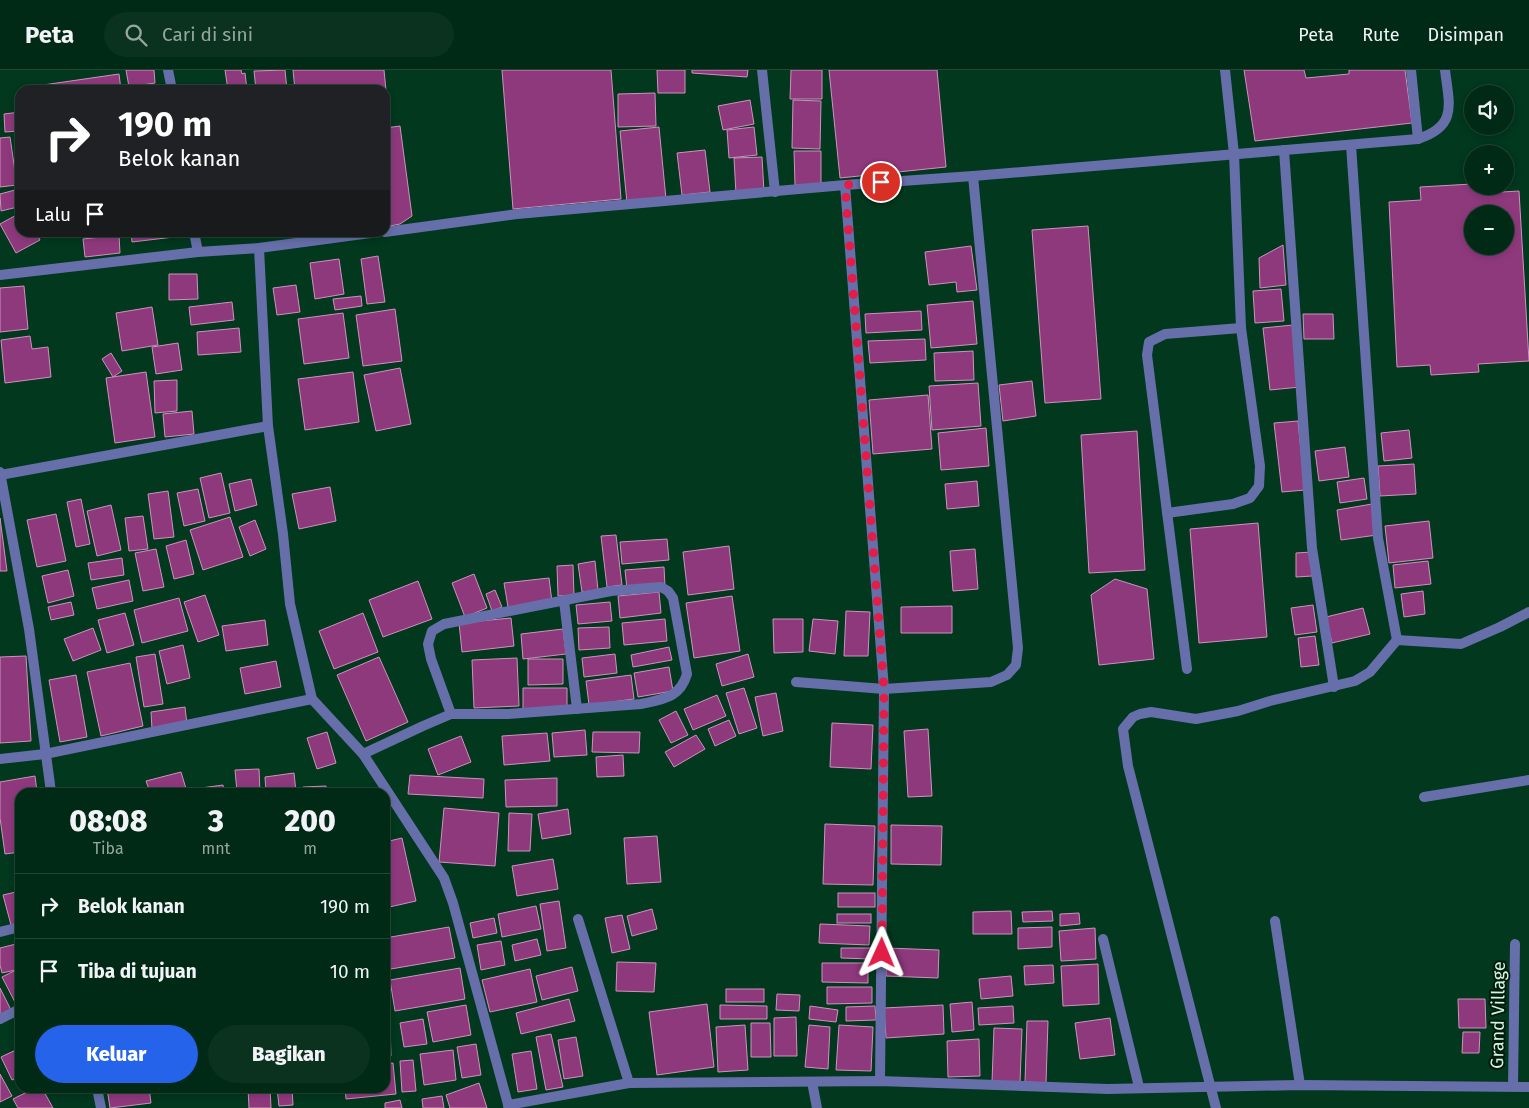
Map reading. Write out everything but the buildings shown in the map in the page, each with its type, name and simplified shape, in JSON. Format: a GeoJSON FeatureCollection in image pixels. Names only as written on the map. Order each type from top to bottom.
{"type":"FeatureCollection","features":[{"type":"Feature","properties":{"kind":"street"},"geometry":{"type":"LineString","coordinates":[[168,70],[171,85]]}},
{"type":"Feature","properties":{"kind":"street"},"geometry":{"type":"LineString","coordinates":[[762,70],[775,192]]}},
{"type":"Feature","properties":{"kind":"street"},"geometry":{"type":"LineString","coordinates":[[1167,513],[1233,504],[1250,498],[1259,486],[1260,466],[1242,328],[1234,154],[1225,70]]}},
{"type":"Feature","properties":{"kind":"street"},"geometry":{"type":"LineString","coordinates":[[1411,70],[1418,139]]}},
{"type":"Feature","properties":{"kind":"street"},"geometry":{"type":"LineString","coordinates":[[390,231],[517,214],[845,185],[1418,139],[1438,131],[1444,125],[1449,107],[1445,70]]}},
{"type":"Feature","properties":{"kind":"street"},"geometry":{"type":"LineString","coordinates":[[1351,145],[1378,538],[1397,640]]}},
{"type":"Feature","properties":{"kind":"street"},"geometry":{"type":"LineString","coordinates":[[1284,150],[1312,548],[1334,688]]}},
{"type":"Feature","properties":{"kind":"street"},"geometry":{"type":"LineString","coordinates":[[796,682],[884,689],[991,682],[1008,675],[1016,665],[1018,648],[973,176]]}},
{"type":"Feature","properties":{"kind":"street"},"geometry":{"type":"LineString","coordinates":[[845,185],[884,689],[880,1081]]}},
{"type":"Feature","properties":{"kind":"street"},"geometry":{"type":"LineString","coordinates":[[195,237],[198,252]]}},
{"type":"Feature","properties":{"kind":"street"},"geometry":{"type":"LineString","coordinates":[[0,275],[198,252],[258,248],[340,237]]}},
{"type":"Feature","properties":{"kind":"street"},"geometry":{"type":"LineString","coordinates":[[258,248],[268,426],[283,534],[290,604],[312,699],[363,754],[385,788]]}},
{"type":"Feature","properties":{"kind":"street"},"geometry":{"type":"LineString","coordinates":[[1187,669],[1147,355],[1149,342],[1165,334],[1242,328]]}},
{"type":"Feature","properties":{"kind":"street"},"geometry":{"type":"LineString","coordinates":[[50,788],[29,629],[0,474],[268,426]]}},
{"type":"Feature","properties":{"kind":"street"},"geometry":{"type":"LineString","coordinates":[[363,754],[451,714],[508,714],[641,704],[662,699],[679,691],[684,685],[687,674],[673,598],[668,591],[661,587],[611,591],[444,624],[432,631],[428,644],[431,659],[451,714]]}},
{"type":"Feature","properties":{"kind":"street"},"geometry":{"type":"LineString","coordinates":[[564,601],[577,709]]}},
{"type":"Feature","properties":{"kind":"street"},"geometry":{"type":"LineString","coordinates":[[1397,640],[1461,644],[1529,612]]}},
{"type":"Feature","properties":{"kind":"street"},"geometry":{"type":"LineString","coordinates":[[1216,1108],[1128,766],[1123,729],[1133,717],[1140,714],[1151,712],[1196,719],[1238,711],[1270,701],[1355,682],[1370,672],[1397,640]]}},
{"type":"Feature","properties":{"kind":"street"},"geometry":{"type":"LineString","coordinates":[[0,759],[45,754],[312,699]]}},
{"type":"Feature","properties":{"kind":"street"},"geometry":{"type":"LineString","coordinates":[[1424,797],[1529,780]]}},
{"type":"Feature","properties":{"kind":"street"},"geometry":{"type":"LineString","coordinates":[[390,795],[444,878],[449,889],[508,1107],[629,1083],[880,1081],[1098,1088],[1300,1085],[1529,1087]]}},
{"type":"Feature","properties":{"kind":"street"},"geometry":{"type":"LineString","coordinates":[[578,919],[629,1083]]}},
{"type":"Feature","properties":{"kind":"street"},"geometry":{"type":"LineString","coordinates":[[1275,921],[1300,1085]]}},
{"type":"Feature","properties":{"kind":"street"},"geometry":{"type":"LineString","coordinates":[[0,932],[15,928]]}},
{"type":"Feature","properties":{"kind":"street"},"geometry":{"type":"LineString","coordinates":[[1103,939],[1139,1087]]}},
{"type":"Feature","properties":{"kind":"street","name":"Grand Village"},"geometry":{"type":"LineString","coordinates":[[1513,1086],[1515,944]]}},
{"type":"Feature","properties":{"kind":"street"},"geometry":{"type":"LineString","coordinates":[[0,1019],[15,1012]]}},
{"type":"Feature","properties":{"kind":"street"},"geometry":{"type":"LineString","coordinates":[[812,1082],[816,1108]]}},
{"type":"Feature","properties":{"kind":"street"},"geometry":{"type":"LineString","coordinates":[[98,1093],[101,1108]]}},
{"type":"Feature","properties":{"kind":"route"},"geometry":{"type":"LineString","coordinates":[[881,182],[845,185],[884,689],[882,953]]}}]}
